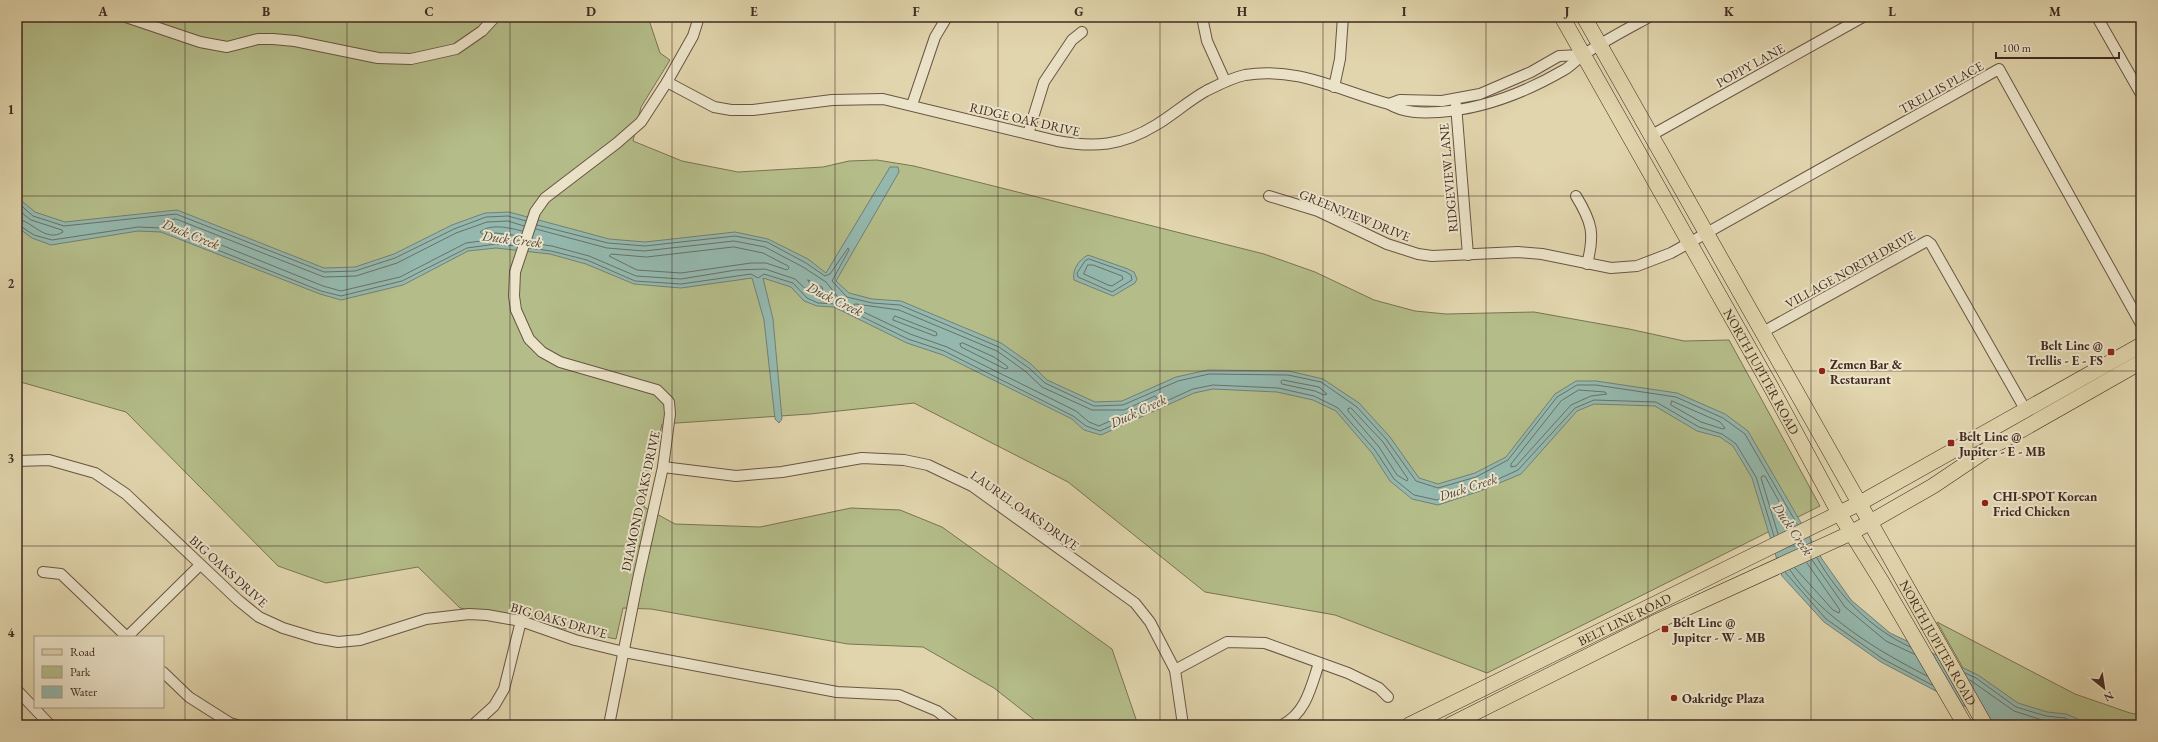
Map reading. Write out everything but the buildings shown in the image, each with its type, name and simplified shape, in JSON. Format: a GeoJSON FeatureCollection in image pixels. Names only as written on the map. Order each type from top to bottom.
{"type":"FeatureCollection","features":[{"type":"Feature","properties":{"kind":"main road","name":"NORTH JUPITER ROAD"},"geometry":{"type":"LineString","coordinates":[[1562,17],[1761,368],[1839,513],[1888,591],[1963,721]]}},
{"type":"Feature","properties":{"kind":"main road","name":"NORTH JUPITER ROAD"},"geometry":{"type":"LineString","coordinates":[[1584,17],[1761,333],[1813,419],[1985,725]]}},
{"type":"Feature","properties":{"kind":"main road","name":"BELT LINE ROAD"},"geometry":{"type":"LineString","coordinates":[[1409,725],[1860,503],[1909,477],[2025,409],[2141,345]]}},
{"type":"Feature","properties":{"kind":"main road"},"geometry":{"type":"LineString","coordinates":[[1761,368],[1777,360]]}},
{"type":"Feature","properties":{"kind":"main road","name":"BELT LINE ROAD"},"geometry":{"type":"LineString","coordinates":[[1450,725],[1658,621],[1831,542],[1871,522],[1933,486],[1988,448],[2141,362]]}},
{"type":"Feature","properties":{"kind":"main road"},"geometry":{"type":"LineString","coordinates":[[1488,685],[1496,702]]}},
{"type":"Feature","properties":{"kind":"street"},"geometry":{"type":"LineString","coordinates":[[126,17],[200,42],[227,47],[258,39],[295,42],[378,58],[411,59],[456,49],[482,31],[495,17]]}},
{"type":"Feature","properties":{"kind":"street","name":"DIAMOND OAKS DRIVE"},"geometry":{"type":"LineString","coordinates":[[609,725],[638,579],[663,467],[670,414],[668,402],[657,390],[560,362],[542,352],[529,339],[520,322],[516,310],[514,285],[515,272],[523,242],[535,212],[545,198],[617,143],[641,122],[667,82],[693,36],[699,17]]}},
{"type":"Feature","properties":{"kind":"street"},"geometry":{"type":"LineString","coordinates":[[912,105],[935,37],[947,17]]}},
{"type":"Feature","properties":{"kind":"street"},"geometry":{"type":"LineString","coordinates":[[1202,17],[1207,41],[1225,81]]}},
{"type":"Feature","properties":{"kind":"street"},"geometry":{"type":"LineString","coordinates":[[1334,87],[1340,59],[1343,17]]}},
{"type":"Feature","properties":{"kind":"street"},"geometry":{"type":"LineString","coordinates":[[1583,55],[1649,17]]}},
{"type":"Feature","properties":{"kind":"street","name":"POPPY LANE"},"geometry":{"type":"LineString","coordinates":[[1650,136],[1863,17]]}},
{"type":"Feature","properties":{"kind":"street"},"geometry":{"type":"LineString","coordinates":[[2097,17],[2141,94]]}},
{"type":"Feature","properties":{"kind":"street"},"geometry":{"type":"LineString","coordinates":[[1028,134],[1044,82],[1072,40],[1082,32]]}},
{"type":"Feature","properties":{"kind":"street","name":"RIDGE OAK DRIVE"},"geometry":{"type":"LineString","coordinates":[[667,82],[714,107],[731,110],[752,110],[860,98],[883,99],[1083,146],[1110,144],[1134,137],[1156,125],[1193,98],[1225,81],[1245,75],[1281,72],[1308,77],[1388,104],[1398,110],[1422,113],[1456,111],[1482,105],[1534,85],[1566,69],[1583,55]]}},
{"type":"Feature","properties":{"kind":"street","name":"RIDGE OAK DRIVE"},"geometry":{"type":"LineString","coordinates":[[1388,104],[1400,100],[1423,102],[1456,99],[1480,94],[1508,83],[1560,56],[1583,55]]}},
{"type":"Feature","properties":{"kind":"street","name":"TRELLIS PLACE"},"geometry":{"type":"LineString","coordinates":[[1705,234],[1999,69],[2141,324]]}},
{"type":"Feature","properties":{"kind":"street","name":"RIDGEVIEW LANE"},"geometry":{"type":"LineString","coordinates":[[1456,99],[1468,255]]}},
{"type":"Feature","properties":{"kind":"street","name":"GREENVIEW DRIVE"},"geometry":{"type":"LineString","coordinates":[[1269,196],[1318,212],[1405,251],[1432,256],[1518,252],[1542,254],[1611,268],[1637,266],[1671,253],[1705,234]]}},
{"type":"Feature","properties":{"kind":"street"},"geometry":{"type":"LineString","coordinates":[[1576,196],[1584,209],[1592,230],[1588,264]]}},
{"type":"Feature","properties":{"kind":"street","name":"VILLAGE NORTH DRIVE"},"geometry":{"type":"LineString","coordinates":[[1761,333],[1927,241],[1932,244],[1966,302],[2025,409]]}},
{"type":"Feature","properties":{"kind":"street","name":"LAUREL OAKS DRIVE"},"geometry":{"type":"LineString","coordinates":[[663,467],[736,476],[782,472],[862,458],[904,460],[928,465],[972,486],[1135,603],[1150,622],[1175,670],[1183,725]]}},
{"type":"Feature","properties":{"kind":"street","name":"BIG OAKS DRIVE"},"geometry":{"type":"LineString","coordinates":[[17,460],[49,460],[95,473],[126,494],[200,565],[259,617],[283,628],[316,638],[338,642],[360,640],[426,619],[468,614],[487,615],[521,621],[575,640],[624,652],[837,692],[899,695],[937,711],[955,725]]}},
{"type":"Feature","properties":{"kind":"street"},"geometry":{"type":"LineString","coordinates":[[128,636],[200,565]]}},
{"type":"Feature","properties":{"kind":"street"},"geometry":{"type":"LineString","coordinates":[[43,572],[61,574],[126,636]]}},
{"type":"Feature","properties":{"kind":"street"},"geometry":{"type":"LineString","coordinates":[[473,725],[494,706],[504,689],[521,621]]}},
{"type":"Feature","properties":{"kind":"street"},"geometry":{"type":"LineString","coordinates":[[1175,670],[1227,642],[1264,643],[1354,676],[1379,688],[1388,697]]}},
{"type":"Feature","properties":{"kind":"street"},"geometry":{"type":"LineString","coordinates":[[1282,725],[1297,714],[1307,698],[1319,664]]}},
{"type":"Feature","properties":{"kind":"street"},"geometry":{"type":"LineString","coordinates":[[164,673],[190,697],[230,723],[237,725]]}},
{"type":"Feature","properties":{"kind":"street"},"geometry":{"type":"LineString","coordinates":[[17,690],[50,725]]}},
{"type":"Feature","properties":{"kind":"green space"},"geometry":{"type":"Polygon","coordinates":[[[17,17],[648,17],[660,53],[670,60],[641,107],[633,141],[682,161],[738,172],[823,167],[849,161],[877,160],[914,166],[1264,254],[1315,272],[1374,300],[1415,311],[1446,314],[1534,312],[1629,329],[1684,341],[1729,340],[1820,506],[1487,673],[1335,615],[1205,592],[1068,482],[914,403],[810,414],[662,424],[644,507],[675,524],[760,527],[851,508],[900,510],[942,527],[1112,649],[1138,725],[1041,725],[994,688],[923,647],[848,644],[651,609],[623,608],[616,639],[460,608],[418,567],[326,583],[278,566],[126,412],[17,381],[17,17]]]}},
{"type":"Feature","properties":{"kind":"green space"},"geometry":{"type":"Polygon","coordinates":[[[1937,622],[2075,694],[2130,713],[2141,715],[2141,725],[1995,725],[1937,622]]]}},
{"type":"Feature","properties":{"kind":"water","name":"Duck Creek"},"geometry":{"type":"Polygon","coordinates":[[[890,167],[898,167],[899,172],[836,281],[849,293],[872,299],[901,301],[1001,343],[1031,364],[1047,380],[1095,402],[1122,401],[1176,377],[1208,370],[1289,371],[1323,379],[1359,403],[1390,437],[1419,478],[1438,484],[1475,473],[1506,457],[1555,394],[1576,381],[1596,381],[1677,393],[1725,414],[1748,431],[1822,559],[1851,600],[1890,633],[1978,675],[2018,703],[2047,712],[2066,714],[2078,719],[2084,725],[2000,725],[1881,662],[1824,622],[1782,576],[1752,478],[1733,446],[1720,437],[1697,431],[1655,406],[1594,404],[1577,411],[1521,474],[1480,491],[1438,505],[1412,499],[1390,481],[1372,453],[1336,411],[1313,400],[1277,392],[1213,389],[1194,393],[1101,435],[1084,430],[1072,419],[943,355],[907,343],[834,307],[817,306],[804,301],[791,287],[763,278],[773,319],[782,419],[779,423],[775,419],[764,320],[752,278],[681,288],[634,284],[586,264],[550,254],[496,248],[468,251],[403,285],[341,300],[320,294],[161,232],[138,231],[51,245],[32,238],[17,227],[17,197],[35,212],[65,222],[177,210],[324,268],[355,267],[394,254],[452,225],[485,213],[509,212],[609,239],[645,242],[735,232],[768,239],[808,259],[826,273],[890,167]]]}},
{"type":"Feature","properties":{"kind":"water"},"geometry":{"type":"Polygon","coordinates":[[[1088,255],[1134,272],[1137,279],[1135,283],[1113,296],[1074,280],[1074,272],[1077,265],[1088,255]]]}},
{"type":"Feature","properties":{"kind":"place","name":"Belt Line @ Trellis - E - FS"},"geometry":{"type":"Point","coordinates":[2111,352]}},
{"type":"Feature","properties":{"kind":"place","name":"Zemen Bar & Restaurant"},"geometry":{"type":"Point","coordinates":[1822,371]}},
{"type":"Feature","properties":{"kind":"place","name":"Belt Line @ Jupiter - E - MB"},"geometry":{"type":"Point","coordinates":[1951,443]}},
{"type":"Feature","properties":{"kind":"place","name":"CHI-SPOT Korean Fried Chicken"},"geometry":{"type":"Point","coordinates":[1985,503]}},
{"type":"Feature","properties":{"kind":"place","name":"Belt Line @ Jupiter - W - MB"},"geometry":{"type":"Point","coordinates":[1665,629]}},
{"type":"Feature","properties":{"kind":"place","name":"Oakridge Plaza"},"geometry":{"type":"Point","coordinates":[1674,698]}}]}
